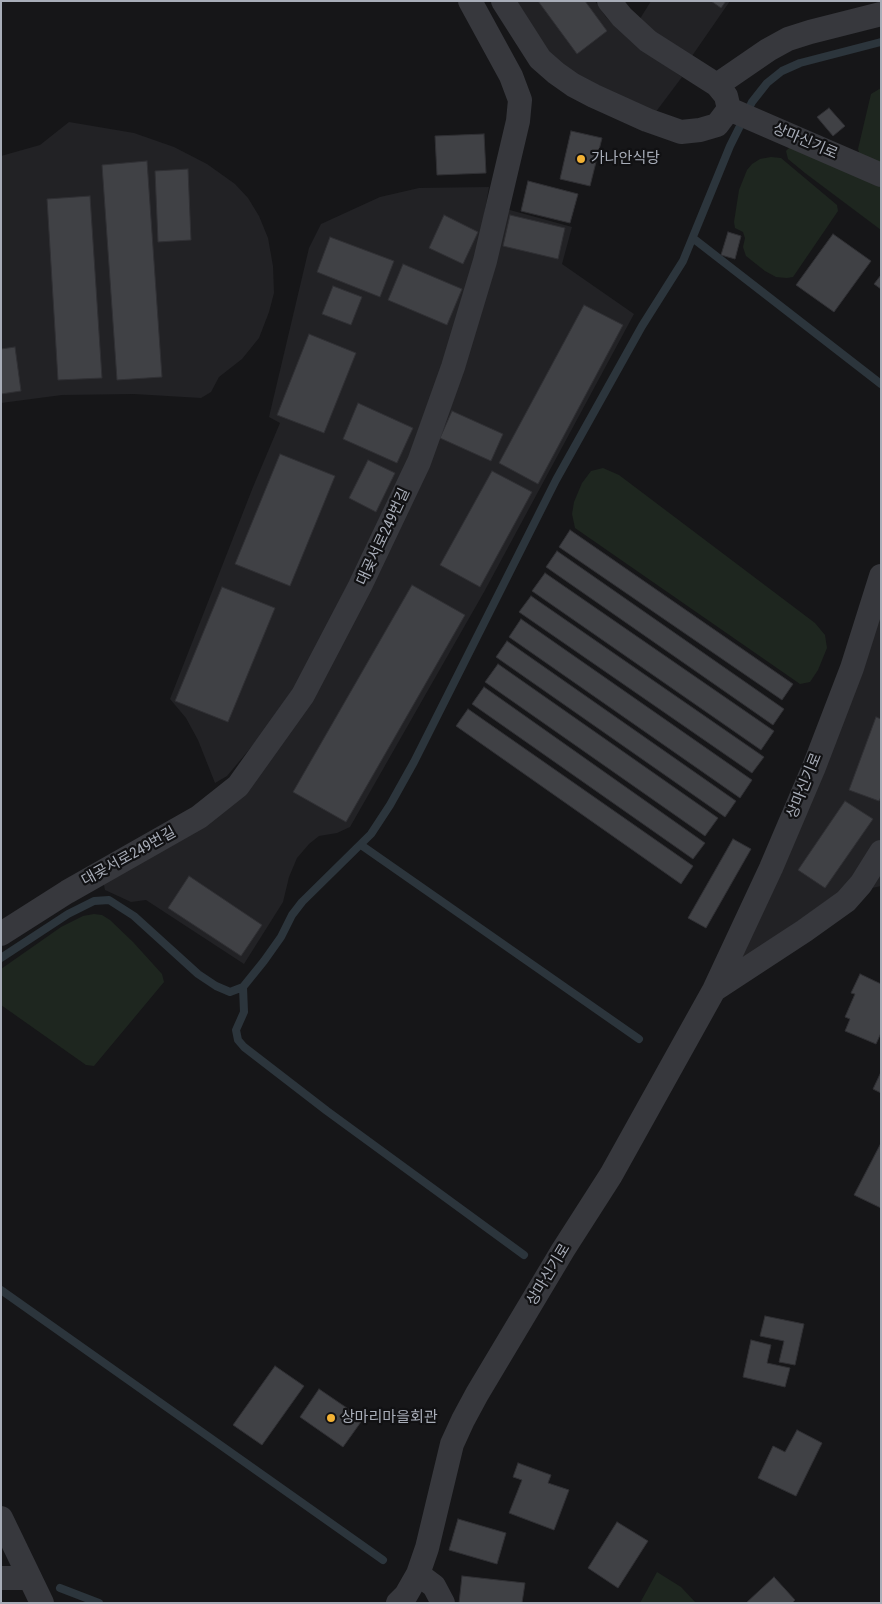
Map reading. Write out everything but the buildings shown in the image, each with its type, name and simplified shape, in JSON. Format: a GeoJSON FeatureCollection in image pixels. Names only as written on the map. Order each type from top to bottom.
{"type":"FeatureCollection","features":[{"type":"Feature","properties":{"kind":"street","name":"대곶서로249번길"},"geometry":{"type":"LineString","coordinates":[[1,934],[67,892],[199,817],[238,786],[303,695],[360,586],[419,462],[453,367],[485,260],[518,121],[520,100],[511,76],[470,1]]}},
{"type":"Feature","properties":{"kind":"street"},"geometry":{"type":"LineString","coordinates":[[503,1],[540,59],[573,85],[594,96],[647,120],[681,132],[700,130],[717,125],[733,111],[726,96],[717,85],[648,41],[622,18],[609,1]]}},
{"type":"Feature","properties":{"kind":"street"},"geometry":{"type":"LineString","coordinates":[[717,85],[768,50],[788,39],[881,14]]}},
{"type":"Feature","properties":{"kind":"street","name":"상마신기로"},"geometry":{"type":"LineString","coordinates":[[733,111],[881,175]]}},
{"type":"Feature","properties":{"kind":"street","name":"상마신기로"},"geometry":{"type":"LineString","coordinates":[[398,1603],[406,1595],[418,1574],[427,1548],[452,1444],[463,1420],[563,1250],[611,1174],[714,990],[771,868],[814,767],[852,668],[881,576]]}},
{"type":"Feature","properties":{"kind":"street","name":"상마신기로"},"geometry":{"type":"LineString","coordinates":[[714,990],[846,901],[861,884],[881,852]]}},
{"type":"Feature","properties":{"kind":"street"},"geometry":{"type":"LineString","coordinates":[[1,1518],[42,1603]]}},
{"type":"Feature","properties":{"kind":"street"},"geometry":{"type":"LineString","coordinates":[[418,1574],[434,1586],[443,1603]]}},
{"type":"Feature","properties":{"kind":"street"},"geometry":{"type":"LineString","coordinates":[[1,1578],[30,1578]]}},
{"type":"Feature","properties":{"kind":"shaded area"},"geometry":{"type":"Polygon","coordinates":[[[514,1],[595,1],[606,17],[632,42],[682,77],[655,113],[591,85],[546,52],[514,1]]]}},
{"type":"Feature","properties":{"kind":"shaded area"},"geometry":{"type":"Polygon","coordinates":[[[651,1],[730,1],[692,56],[638,22],[651,1]]]}},
{"type":"Feature","properties":{"kind":"shaded area"},"geometry":{"type":"Polygon","coordinates":[[[881,88],[881,167],[860,156],[858,149],[871,94],[881,88]]]}},
{"type":"Feature","properties":{"kind":"shaded area"},"geometry":{"type":"Polygon","coordinates":[[[69,122],[134,133],[174,147],[207,164],[235,184],[248,198],[259,216],[268,238],[273,266],[274,293],[269,312],[259,338],[242,359],[219,377],[211,392],[201,398],[134,394],[62,395],[1,403],[1,156],[40,145],[69,122]]]}},
{"type":"Feature","properties":{"kind":"shaded area"},"geometry":{"type":"Polygon","coordinates":[[[790,147],[881,183],[881,230],[788,159],[786,151],[790,147]]]}},
{"type":"Feature","properties":{"kind":"shaded area"},"geometry":{"type":"Polygon","coordinates":[[[781,158],[837,205],[838,211],[793,277],[787,278],[776,277],[746,256],[743,247],[745,238],[743,232],[735,228],[734,222],[739,190],[747,170],[760,159],[781,158]]]}},
{"type":"Feature","properties":{"kind":"shaded area"},"geometry":{"type":"Polygon","coordinates":[[[489,187],[477,256],[443,362],[408,459],[389,504],[298,682],[258,739],[227,776],[215,783],[198,740],[186,718],[170,699],[280,423],[269,417],[309,248],[321,224],[380,197],[419,188],[489,187]]]}},
{"type":"Feature","properties":{"kind":"shaded area"},"geometry":{"type":"Polygon","coordinates":[[[506,209],[572,227],[562,264],[634,314],[484,592],[350,827],[337,833],[319,836],[297,858],[289,877],[283,902],[244,964],[146,900],[131,902],[105,890],[103,880],[197,831],[341,637],[506,209]]]}},
{"type":"Feature","properties":{"kind":"shaded area"},"geometry":{"type":"Polygon","coordinates":[[[603,468],[619,475],[815,623],[825,635],[827,648],[818,670],[810,682],[800,684],[575,528],[572,514],[574,502],[582,483],[591,471],[603,468]]]}},
{"type":"Feature","properties":{"kind":"shaded area"},"geometry":{"type":"Polygon","coordinates":[[[881,614],[881,886],[832,897],[736,964],[881,614]]]}},
{"type":"Feature","properties":{"kind":"shaded area"},"geometry":{"type":"Polygon","coordinates":[[[102,915],[110,920],[133,942],[162,974],[164,982],[94,1066],[86,1065],[1,1005],[1,969],[61,927],[83,916],[102,915]]]}},
{"type":"Feature","properties":{"kind":"shaded area"},"geometry":{"type":"Polygon","coordinates":[[[657,1572],[681,1587],[696,1603],[640,1603],[657,1572]]]}},
{"type":"Feature","properties":{"kind":"waterway"},"geometry":{"type":"LineString","coordinates":[[1,958],[68,914],[94,901],[109,900],[134,916],[198,974],[216,986],[230,992],[243,987],[281,937],[292,915],[302,902],[371,834],[390,805],[414,762],[556,480],[642,326],[683,261],[730,146],[752,102],[767,83],[782,71],[800,63],[881,42]]}},
{"type":"Feature","properties":{"kind":"waterway"},"geometry":{"type":"LineString","coordinates":[[694,239],[881,384]]}},
{"type":"Feature","properties":{"kind":"waterway"},"geometry":{"type":"LineString","coordinates":[[361,845],[639,1039]]}},
{"type":"Feature","properties":{"kind":"waterway"},"geometry":{"type":"LineString","coordinates":[[243,987],[244,1012],[236,1030],[238,1040],[244,1047],[327,1111],[524,1255]]}},
{"type":"Feature","properties":{"kind":"waterway"},"geometry":{"type":"LineString","coordinates":[[1,1290],[383,1560]]}},
{"type":"Feature","properties":{"kind":"waterway"},"geometry":{"type":"LineString","coordinates":[[60,1588],[99,1603]]}},
{"type":"Feature","properties":{"kind":"place","name":"가나안식당"},"geometry":{"type":"Point","coordinates":[581,159]}},
{"type":"Feature","properties":{"kind":"place","name":"상마리마을회관"},"geometry":{"type":"Point","coordinates":[331,1418]}}]}
